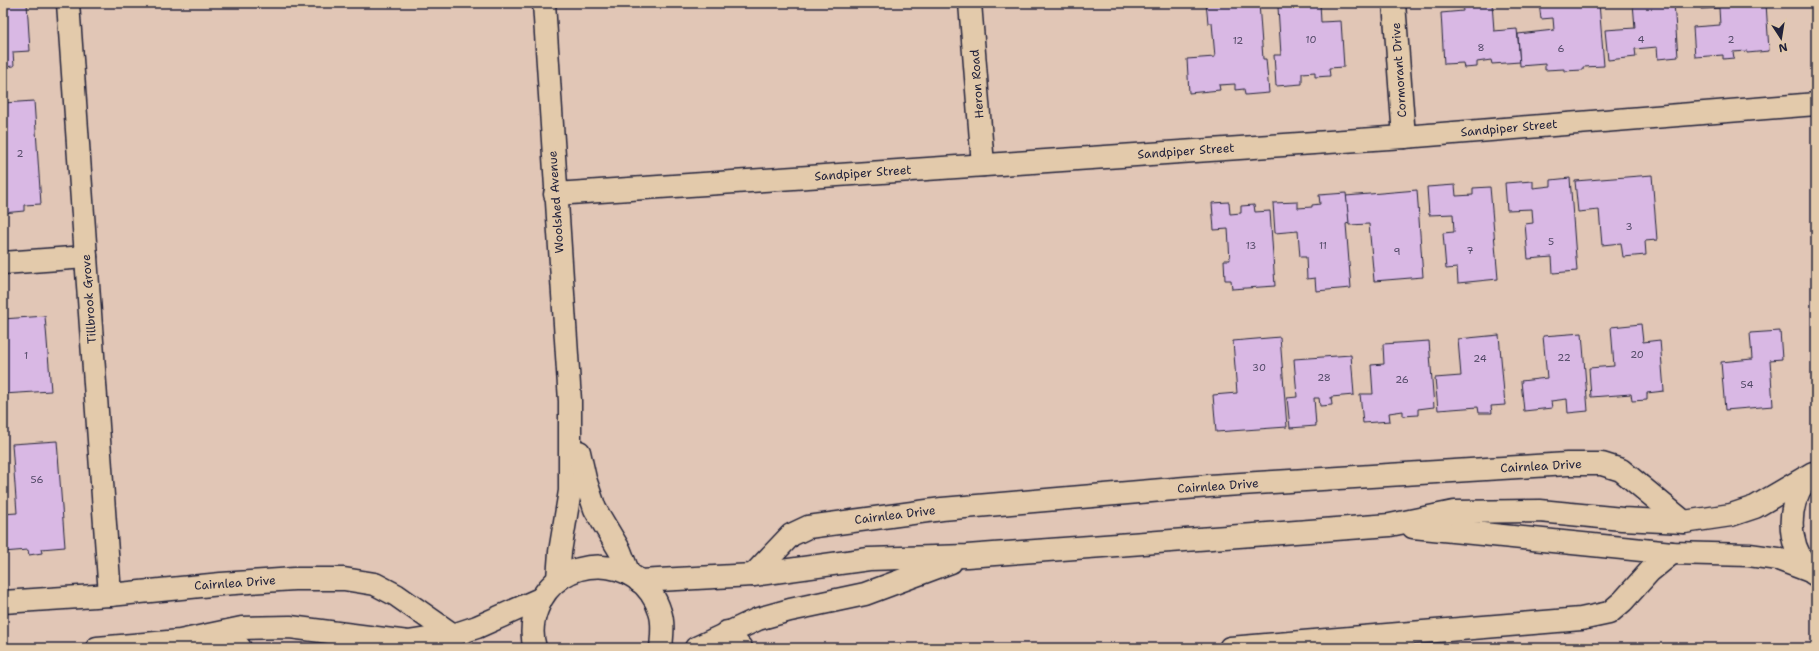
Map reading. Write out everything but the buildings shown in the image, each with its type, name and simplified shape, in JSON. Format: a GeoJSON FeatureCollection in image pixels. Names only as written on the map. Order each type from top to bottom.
{"type":"FeatureCollection","features":[{"type":"Feature","properties":{"kind":"street","name":"Tillbrook Grove"},"geometry":{"type":"LineString","coordinates":[[68,3],[110,595]]}},
{"type":"Feature","properties":{"kind":"street","name":"Woolshed Avenue"},"geometry":{"type":"LineString","coordinates":[[544,3],[555,194],[570,401],[570,491],[560,552],[558,579]]}},
{"type":"Feature","properties":{"kind":"street","name":"Heron Road"},"geometry":{"type":"LineString","coordinates":[[970,3],[983,165]]}},
{"type":"Feature","properties":{"kind":"street","name":"Cormorant Drive"},"geometry":{"type":"LineString","coordinates":[[1394,3],[1404,137]]}},
{"type":"Feature","properties":{"kind":"street","name":"Sandpiper Street"},"geometry":{"type":"LineString","coordinates":[[555,194],[1404,137],[1816,104]]}},
{"type":"Feature","properties":{"kind":"street"},"geometry":{"type":"LineString","coordinates":[[3,263],[86,258]]}},
{"type":"Feature","properties":{"kind":"street","name":"Woolshed Avenue"},"geometry":{"type":"LineString","coordinates":[[570,401],[585,479],[595,509],[634,577]]}},
{"type":"Feature","properties":{"kind":"street","name":"Cairnlea Drive"},"geometry":{"type":"LineString","coordinates":[[753,575],[791,535],[808,527],[942,509],[1201,487],[1568,464],[1602,464],[1621,470],[1684,522]]}},
{"type":"Feature","properties":{"kind":"street"},"geometry":{"type":"LineString","coordinates":[[634,577],[753,575],[869,559],[967,556],[1390,525],[1454,512],[1540,511],[1622,519],[1684,522],[1731,515],[1755,508],[1814,472]]}},
{"type":"Feature","properties":{"kind":"street"},"geometry":{"type":"LineString","coordinates":[[1813,574],[1798,553],[1792,533],[1792,511],[1800,490],[1814,472]]}},
{"type":"Feature","properties":{"kind":"street"},"geometry":{"type":"LineString","coordinates":[[1390,525],[1672,553],[1755,556],[1778,559],[1813,574]]}},
{"type":"Feature","properties":{"kind":"street"},"geometry":{"type":"LineString","coordinates":[[1230,648],[1581,619],[1608,612],[1623,600],[1650,571],[1672,553]]}},
{"type":"Feature","properties":{"kind":"street"},"geometry":{"type":"LineString","coordinates":[[696,648],[727,632],[758,619],[778,613],[865,594],[967,556]]}},
{"type":"Feature","properties":{"kind":"street"},"geometry":{"type":"LineString","coordinates":[[535,648],[532,640],[533,619],[540,599],[548,588],[558,579],[575,570],[593,566],[612,567],[634,577],[652,594],[660,612],[663,630],[661,648]]}},
{"type":"Feature","properties":{"kind":"street","name":"Cairnlea Drive"},"geometry":{"type":"LineString","coordinates":[[3,602],[110,595],[221,584],[294,579],[344,579],[375,584],[396,595],[453,635]]}},
{"type":"Feature","properties":{"kind":"street"},"geometry":{"type":"LineString","coordinates":[[96,648],[180,641],[242,628],[290,627],[408,642],[453,635],[477,627],[540,599]]}},
{"type":"Feature","properties":{"kind":"street"},"geometry":{"type":"LineString","coordinates":[[727,632],[741,648]]}},
{"type":"Feature","properties":{"kind":"street"},"geometry":{"type":"LineString","coordinates":[[180,641],[240,648]]}}]}
